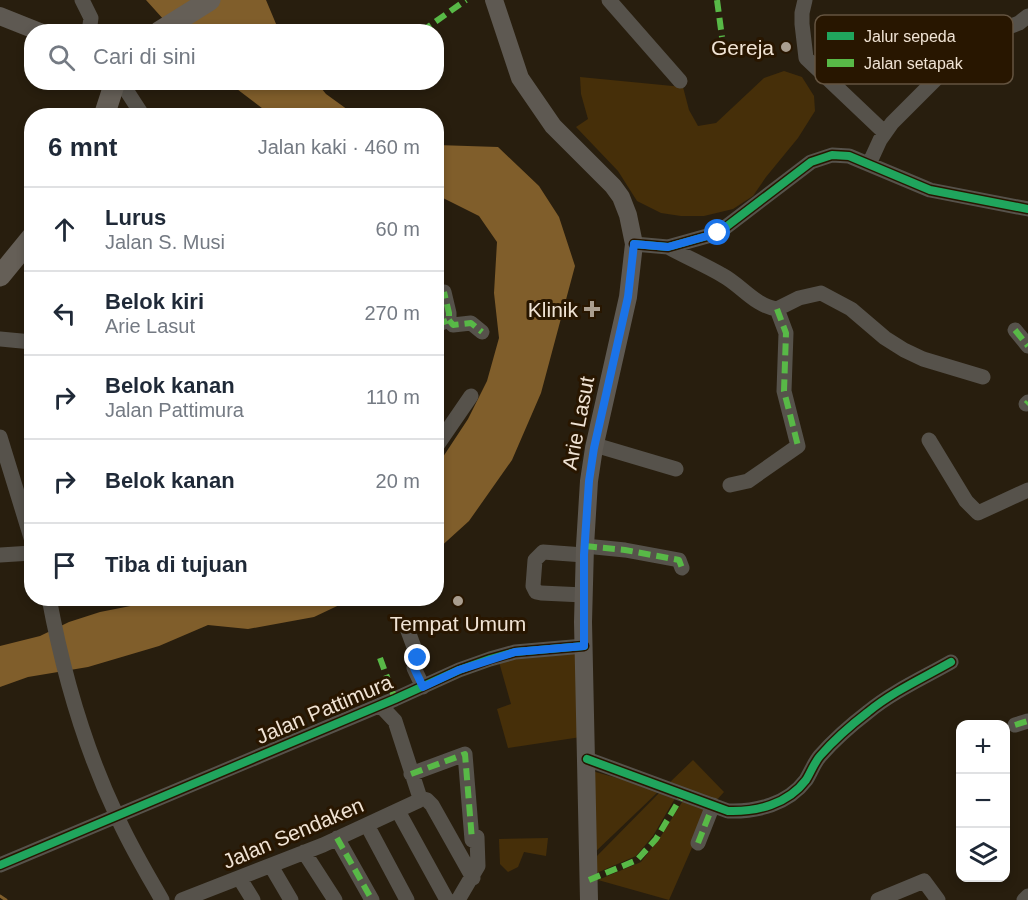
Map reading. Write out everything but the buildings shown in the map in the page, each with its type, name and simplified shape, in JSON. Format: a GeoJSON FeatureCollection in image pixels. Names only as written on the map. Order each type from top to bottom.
{"type":"FeatureCollection","features":[{"type":"Feature","properties":{"kind":"highway"},"geometry":{"type":"LineString","coordinates":[[172,24],[210,0]]}},
{"type":"Feature","properties":{"kind":"highway"},"geometry":{"type":"LineString","coordinates":[[107,108],[112,90]]}},
{"type":"Feature","properties":{"kind":"highway"},"geometry":{"type":"LineString","coordinates":[[0,276],[24,247]]}},
{"type":"Feature","properties":{"kind":"main road","name":"Arie Lasut"},"geometry":{"type":"LineString","coordinates":[[494,0],[520,78],[553,126],[613,186],[621,197],[628,215],[634,244],[628,297],[589,481],[584,595],[589,900]]}},
{"type":"Feature","properties":{"kind":"main road"},"geometry":{"type":"LineString","coordinates":[[0,16],[24,26]]}},
{"type":"Feature","properties":{"kind":"main road"},"geometry":{"type":"LineString","coordinates":[[0,28],[24,36]]}},
{"type":"Feature","properties":{"kind":"street"},"geometry":{"type":"LineString","coordinates":[[82,0],[91,18],[90,24]]}},
{"type":"Feature","properties":{"kind":"street"},"geometry":{"type":"LineString","coordinates":[[609,0],[680,81]]}},
{"type":"Feature","properties":{"kind":"street"},"geometry":{"type":"LineString","coordinates":[[805,0],[802,24],[806,58],[815,67]]}},
{"type":"Feature","properties":{"kind":"street"},"geometry":{"type":"LineString","coordinates":[[1013,25],[1028,16]]}},
{"type":"Feature","properties":{"kind":"street"},"geometry":{"type":"LineString","coordinates":[[833,84],[885,133]]}},
{"type":"Feature","properties":{"kind":"street"},"geometry":{"type":"LineString","coordinates":[[869,164],[892,123],[932,84]]}},
{"type":"Feature","properties":{"kind":"street"},"geometry":{"type":"LineString","coordinates":[[126,90],[138,108]]}},
{"type":"Feature","properties":{"kind":"street"},"geometry":{"type":"LineString","coordinates":[[634,244],[668,247],[718,233],[817,159],[841,154],[930,190],[1028,209]]}},
{"type":"Feature","properties":{"kind":"street"},"geometry":{"type":"LineString","coordinates":[[668,247],[724,276],[760,303],[777,309],[799,298],[821,293],[851,309],[885,338],[904,350],[923,359],[983,377]]}},
{"type":"Feature","properties":{"kind":"street"},"geometry":{"type":"LineString","coordinates":[[444,292],[450,314],[444,321]]}},
{"type":"Feature","properties":{"kind":"street"},"geometry":{"type":"LineString","coordinates":[[730,485],[748,481],[798,446],[784,391],[786,333],[777,309]]}},
{"type":"Feature","properties":{"kind":"street"},"geometry":{"type":"LineString","coordinates":[[444,322],[453,325],[471,323],[482,332]]}},
{"type":"Feature","properties":{"kind":"street"},"geometry":{"type":"LineString","coordinates":[[1015,330],[1028,346]]}},
{"type":"Feature","properties":{"kind":"street"},"geometry":{"type":"LineString","coordinates":[[0,339],[24,341]]}},
{"type":"Feature","properties":{"kind":"street"},"geometry":{"type":"LineString","coordinates":[[444,435],[471,396]]}},
{"type":"Feature","properties":{"kind":"street"},"geometry":{"type":"LineString","coordinates":[[0,437],[24,515]]}},
{"type":"Feature","properties":{"kind":"street"},"geometry":{"type":"LineString","coordinates":[[929,440],[966,501],[978,513],[1028,490]]}},
{"type":"Feature","properties":{"kind":"street"},"geometry":{"type":"LineString","coordinates":[[595,445],[676,469]]}},
{"type":"Feature","properties":{"kind":"street"},"geometry":{"type":"LineString","coordinates":[[584,595],[536,592],[533,586],[535,560],[543,552],[625,550],[679,560],[682,568]]}},
{"type":"Feature","properties":{"kind":"street"},"geometry":{"type":"LineString","coordinates":[[0,555],[24,554]]}},
{"type":"Feature","properties":{"kind":"street"},"geometry":{"type":"LineString","coordinates":[[50,606],[86,742],[117,816],[162,900]]}},
{"type":"Feature","properties":{"kind":"street"},"geometry":{"type":"LineString","coordinates":[[408,631],[418,658],[414,668],[423,687]]}},
{"type":"Feature","properties":{"kind":"street","name":"Jalan Pattimura"},"geometry":{"type":"LineString","coordinates":[[2,858],[117,816],[459,670],[515,652],[584,646]]}},
{"type":"Feature","properties":{"kind":"street"},"geometry":{"type":"LineString","coordinates":[[587,759],[728,811],[746,811],[769,806],[783,800],[801,785],[824,752],[870,710],[951,662]]}},
{"type":"Feature","properties":{"kind":"street"},"geometry":{"type":"LineString","coordinates":[[380,705],[395,721],[419,799],[428,800],[432,804],[473,878]]}},
{"type":"Feature","properties":{"kind":"street"},"geometry":{"type":"LineString","coordinates":[[411,774],[465,754],[479,860],[473,878],[458,900]]}},
{"type":"Feature","properties":{"kind":"street","name":"Jalan Sendaken"},"geometry":{"type":"LineString","coordinates":[[182,900],[240,879],[337,838],[398,811],[419,799]]}},
{"type":"Feature","properties":{"kind":"street"},"geometry":{"type":"LineString","coordinates":[[698,843],[713,805]]}},
{"type":"Feature","properties":{"kind":"street"},"geometry":{"type":"LineString","coordinates":[[398,811],[447,900]]}},
{"type":"Feature","properties":{"kind":"street"},"geometry":{"type":"LineString","coordinates":[[367,825],[407,900]]}},
{"type":"Feature","properties":{"kind":"street"},"geometry":{"type":"LineString","coordinates":[[337,838],[372,900]]}},
{"type":"Feature","properties":{"kind":"street"},"geometry":{"type":"LineString","coordinates":[[304,852],[335,900]]}},
{"type":"Feature","properties":{"kind":"street"},"geometry":{"type":"LineString","coordinates":[[271,866],[291,900]]}},
{"type":"Feature","properties":{"kind":"street"},"geometry":{"type":"LineString","coordinates":[[240,879],[253,900]]}},
{"type":"Feature","properties":{"kind":"street"},"geometry":{"type":"LineString","coordinates":[[878,900],[924,881],[938,900]]}},
{"type":"Feature","properties":{"kind":"street"},"geometry":{"type":"LineString","coordinates":[[1024,900],[1028,896]]}},
{"type":"Feature","properties":{"kind":"shaded area"},"geometry":{"type":"Polygon","coordinates":[[[146,0],[266,0],[276,24],[168,24],[146,0]]]}},
{"type":"Feature","properties":{"kind":"shaded area"},"geometry":{"type":"Polygon","coordinates":[[[784,71],[802,77],[814,96],[815,111],[798,138],[753,196],[733,209],[704,216],[681,216],[661,213],[637,201],[618,171],[576,127],[588,119],[581,94],[580,77],[683,87],[689,110],[698,126],[716,123],[764,78],[784,71]]]}},
{"type":"Feature","properties":{"kind":"shaded area"},"geometry":{"type":"Polygon","coordinates":[[[238,90],[323,90],[345,108],[262,108],[238,90]]]}},
{"type":"Feature","properties":{"kind":"shaded area"},"geometry":{"type":"Polygon","coordinates":[[[444,145],[498,147],[539,186],[559,217],[575,266],[541,393],[512,460],[469,521],[444,544],[444,455],[468,419],[487,381],[499,338],[494,293],[497,242],[479,216],[444,198],[444,145]]]}},
{"type":"Feature","properties":{"kind":"shaded area"},"geometry":{"type":"Polygon","coordinates":[[[130,606],[337,606],[314,617],[248,629],[208,625],[159,646],[88,667],[28,677],[0,687],[0,646],[40,636],[69,622],[100,612],[130,606]]]}},
{"type":"Feature","properties":{"kind":"shaded area"},"geometry":{"type":"Polygon","coordinates":[[[581,648],[581,737],[508,748],[497,709],[511,704],[499,662],[581,648]]]}},
{"type":"Feature","properties":{"kind":"shaded area"},"geometry":{"type":"Polygon","coordinates":[[[693,760],[724,792],[715,802],[667,785],[693,760]]]}},
{"type":"Feature","properties":{"kind":"shaded area"},"geometry":{"type":"Polygon","coordinates":[[[592,771],[660,790],[592,855],[592,771]]]}},
{"type":"Feature","properties":{"kind":"shaded area"},"geometry":{"type":"Polygon","coordinates":[[[662,790],[677,795],[653,836],[636,856],[592,875],[593,860],[662,790]]]}},
{"type":"Feature","properties":{"kind":"shaded area"},"geometry":{"type":"Polygon","coordinates":[[[684,799],[709,809],[669,900],[598,880],[641,862],[661,836],[684,799]]]}},
{"type":"Feature","properties":{"kind":"shaded area"},"geometry":{"type":"Polygon","coordinates":[[[548,838],[546,856],[524,852],[518,867],[508,872],[500,864],[499,839],[548,838]]]}},
{"type":"Feature","properties":{"kind":"waterway"},"geometry":{"type":"LineString","coordinates":[[0,896],[6,900]]}},
{"type":"Feature","properties":{"kind":"marked path"},"geometry":{"type":"LineString","coordinates":[[432,24],[466,0]]}},
{"type":"Feature","properties":{"kind":"marked path"},"geometry":{"type":"LineString","coordinates":[[717,0],[722,37]]}},
{"type":"Feature","properties":{"kind":"marked path"},"geometry":{"type":"LineString","coordinates":[[444,292],[449,320],[444,322]]}},
{"type":"Feature","properties":{"kind":"marked path"},"geometry":{"type":"LineString","coordinates":[[777,309],[786,333],[784,391],[798,446]]}},
{"type":"Feature","properties":{"kind":"marked path"},"geometry":{"type":"LineString","coordinates":[[449,320],[453,325],[471,323],[482,332]]}},
{"type":"Feature","properties":{"kind":"marked path"},"geometry":{"type":"LineString","coordinates":[[1015,330],[1028,346]]}},
{"type":"Feature","properties":{"kind":"marked path"},"geometry":{"type":"LineString","coordinates":[[585,546],[625,550],[679,560],[682,568]]}},
{"type":"Feature","properties":{"kind":"marked path"},"geometry":{"type":"LineString","coordinates":[[380,658],[395,699]]}},
{"type":"Feature","properties":{"kind":"marked path"},"geometry":{"type":"LineString","coordinates":[[1015,725],[1028,721]]}},
{"type":"Feature","properties":{"kind":"marked path"},"geometry":{"type":"LineString","coordinates":[[411,774],[465,754],[472,840]]}},
{"type":"Feature","properties":{"kind":"marked path"},"geometry":{"type":"LineString","coordinates":[[589,880],[637,860],[656,839],[683,794]]}},
{"type":"Feature","properties":{"kind":"marked path"},"geometry":{"type":"LineString","coordinates":[[698,843],[713,805]]}},
{"type":"Feature","properties":{"kind":"marked path"},"geometry":{"type":"LineString","coordinates":[[337,838],[372,900]]}},
{"type":"Feature","properties":{"kind":"cycle path"},"geometry":{"type":"LineString","coordinates":[[634,244],[668,247],[718,233],[811,162],[832,155],[849,156],[930,190],[1028,209]]}},
{"type":"Feature","properties":{"kind":"cycle path"},"geometry":{"type":"LineString","coordinates":[[0,865],[459,670],[515,652],[584,646]]}},
{"type":"Feature","properties":{"kind":"cycle path"},"geometry":{"type":"LineString","coordinates":[[587,759],[728,811],[761,808],[781,801],[799,788],[825,750],[877,705],[951,662]]}},
{"type":"Feature","properties":{"kind":"place","name":"Gereja"},"geometry":{"type":"Point","coordinates":[786,47]}},
{"type":"Feature","properties":{"kind":"place","name":"Klinik"},"geometry":{"type":"Point","coordinates":[592,309]}},
{"type":"Feature","properties":{"kind":"place","name":"Tempat Umum"},"geometry":{"type":"Point","coordinates":[458,601]}},
{"type":"Feature","properties":{"kind":"route"},"geometry":{"type":"LineString","coordinates":[[418,658],[414,668],[423,687],[459,670],[515,652],[584,646],[584,555],[589,481],[594,448],[628,297],[634,244],[668,247],[718,233]]}}]}
